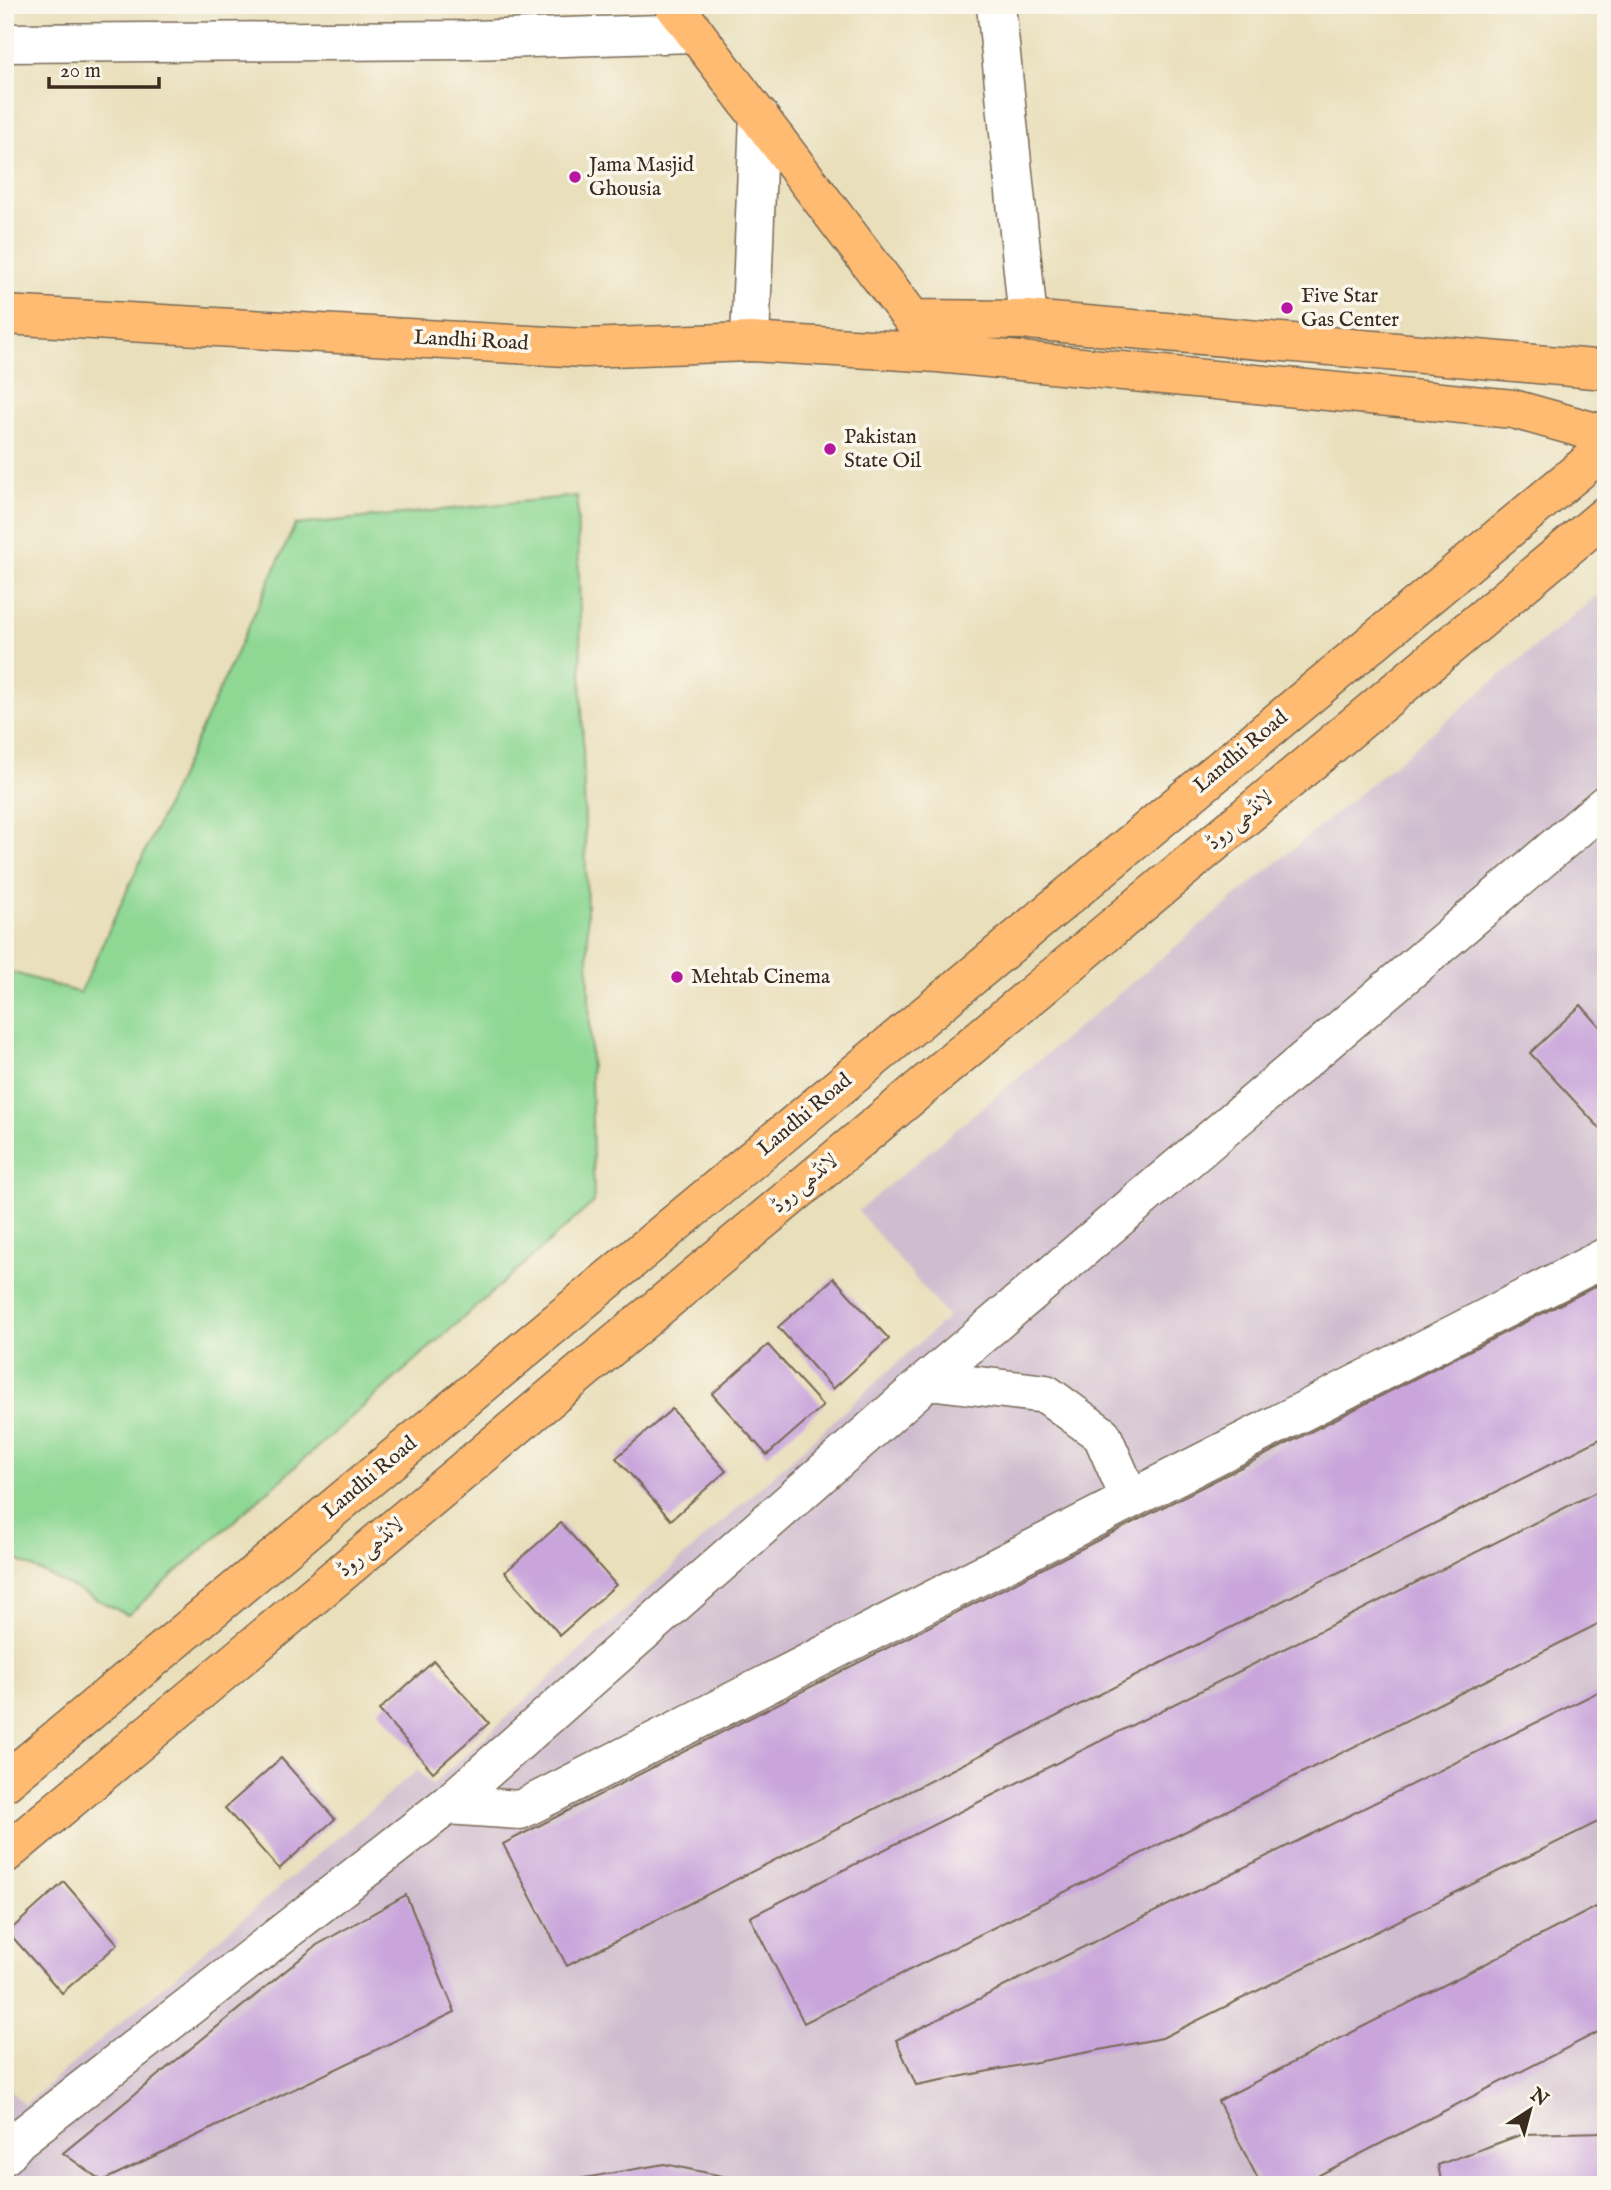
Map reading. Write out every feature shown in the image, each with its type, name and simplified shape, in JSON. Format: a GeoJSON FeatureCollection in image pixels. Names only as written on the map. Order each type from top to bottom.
{"type":"FeatureCollection","features":[{"type":"Feature","properties":{"kind":"main road"},"geometry":{"type":"LineString","coordinates":[[685,19],[938,353]]}},
{"type":"Feature","properties":{"kind":"main road","name":"Landhi Road"},"geometry":{"type":"LineString","coordinates":[[5,315],[584,348],[750,342],[938,353],[1513,409],[1602,451],[5,1782]]}},
{"type":"Feature","properties":{"kind":"main road"},"geometry":{"type":"LineString","coordinates":[[914,319],[1028,320],[1606,370]]}},
{"type":"Feature","properties":{"kind":"main road","name":"لانڈھی روڈ"},"geometry":{"type":"LineString","coordinates":[[5,1854],[1606,515]]}},
{"type":"Feature","properties":{"kind":"main road"},"geometry":{"type":"LineString","coordinates":[[693,1208],[696,1228],[702,1237],[710,1243],[730,1247]]}},
{"type":"Feature","properties":{"kind":"main road"},"geometry":{"type":"LineString","coordinates":[[635,1256],[651,1254],[666,1261],[675,1275],[675,1284],[669,1299]]}},
{"type":"Feature","properties":{"kind":"street"},"geometry":{"type":"LineString","coordinates":[[996,5],[1028,320]]}},
{"type":"Feature","properties":{"kind":"street"},"geometry":{"type":"LineString","coordinates":[[5,43],[470,40],[685,19]]}},
{"type":"Feature","properties":{"kind":"street"},"geometry":{"type":"LineString","coordinates":[[750,342],[759,116]]}},
{"type":"Feature","properties":{"kind":"street"},"geometry":{"type":"LineString","coordinates":[[10,2140],[447,1805],[928,1380],[1606,804]]}},
{"type":"Feature","properties":{"kind":"street"},"geometry":{"type":"LineString","coordinates":[[447,1805],[520,1810],[1606,1257]]}},
{"type":"Feature","properties":{"kind":"street"},"geometry":{"type":"LineString","coordinates":[[928,1380],[1046,1394],[1102,1435],[1130,1499]]}},
{"type":"Feature","properties":{"kind":"shaded area"},"geometry":{"type":"Polygon","coordinates":[[[1606,588],[1606,2185],[5,2185],[5,2084],[24,2105],[417,1770],[432,1785],[948,1317],[858,1211],[1606,588]]]}},
{"type":"Feature","properties":{"kind":"green space"},"geometry":{"type":"Polygon","coordinates":[[[577,496],[594,1202],[128,1615],[5,1554],[5,970],[80,993],[295,525],[577,496]]]}},
{"type":"Feature","properties":{"kind":"building"},"geometry":{"type":"Polygon","coordinates":[[[1581,1005],[1601,1028],[1606,1023],[1606,1135],[1530,1053],[1581,1005]]]}},
{"type":"Feature","properties":{"kind":"building"},"geometry":{"type":"Polygon","coordinates":[[[834,1278],[889,1339],[833,1389],[778,1327],[834,1278]]]}},
{"type":"Feature","properties":{"kind":"building"},"geometry":{"type":"Polygon","coordinates":[[[1606,1281],[1606,1436],[567,1966],[503,1844],[1606,1281]]]}},
{"type":"Feature","properties":{"kind":"building"},"geometry":{"type":"Polygon","coordinates":[[[768,1345],[823,1406],[767,1455],[712,1394],[768,1345]]]}},
{"type":"Feature","properties":{"kind":"building"},"geometry":{"type":"Polygon","coordinates":[[[672,1409],[726,1471],[671,1520],[616,1458],[672,1409]]]}},
{"type":"Feature","properties":{"kind":"building"},"geometry":{"type":"Polygon","coordinates":[[[1606,1487],[1606,1620],[804,2023],[750,1917],[1606,1487]]]}},
{"type":"Feature","properties":{"kind":"building"},"geometry":{"type":"Polygon","coordinates":[[[561,1523],[616,1585],[560,1635],[505,1572],[561,1523]]]}},
{"type":"Feature","properties":{"kind":"building"},"geometry":{"type":"Polygon","coordinates":[[[434,1661],[489,1723],[433,1772],[379,1710],[434,1661]]]}},
{"type":"Feature","properties":{"kind":"building"},"geometry":{"type":"Polygon","coordinates":[[[1606,1688],[1606,1818],[1162,2038],[916,2085],[896,2040],[1606,1688]]]}},
{"type":"Feature","properties":{"kind":"building"},"geometry":{"type":"Polygon","coordinates":[[[281,1758],[335,1819],[279,1869],[225,1808],[281,1758]]]}},
{"type":"Feature","properties":{"kind":"building"},"geometry":{"type":"Polygon","coordinates":[[[64,1882],[118,1944],[62,1993],[8,1932],[64,1882]]]}},
{"type":"Feature","properties":{"kind":"building"},"geometry":{"type":"Polygon","coordinates":[[[406,1895],[455,2012],[102,2181],[63,2153],[317,1945],[406,1895]]]}},
{"type":"Feature","properties":{"kind":"building"},"geometry":{"type":"Polygon","coordinates":[[[1606,1902],[1606,2028],[1300,2185],[1261,2185],[1218,2101],[1606,1902]]]}},
{"type":"Feature","properties":{"kind":"building"},"geometry":{"type":"Polygon","coordinates":[[[1606,2132],[1606,2185],[1442,2185],[1438,2165],[1523,2134],[1606,2132]]]}},
{"type":"Feature","properties":{"kind":"building"},"geometry":{"type":"Polygon","coordinates":[[[664,2164],[766,2185],[555,2185],[555,2183],[664,2164]]]}},
{"type":"Feature","properties":{"kind":"place","name":"Jama Masjid Ghousia"},"geometry":{"type":"Point","coordinates":[575,177]}},
{"type":"Feature","properties":{"kind":"place","name":"Five Star Gas Center"},"geometry":{"type":"Point","coordinates":[1287,308]}},
{"type":"Feature","properties":{"kind":"place","name":"Pakistan State Oil"},"geometry":{"type":"Point","coordinates":[830,449]}},
{"type":"Feature","properties":{"kind":"place","name":"Mehtab Cinema"},"geometry":{"type":"Point","coordinates":[677,977]}}]}
